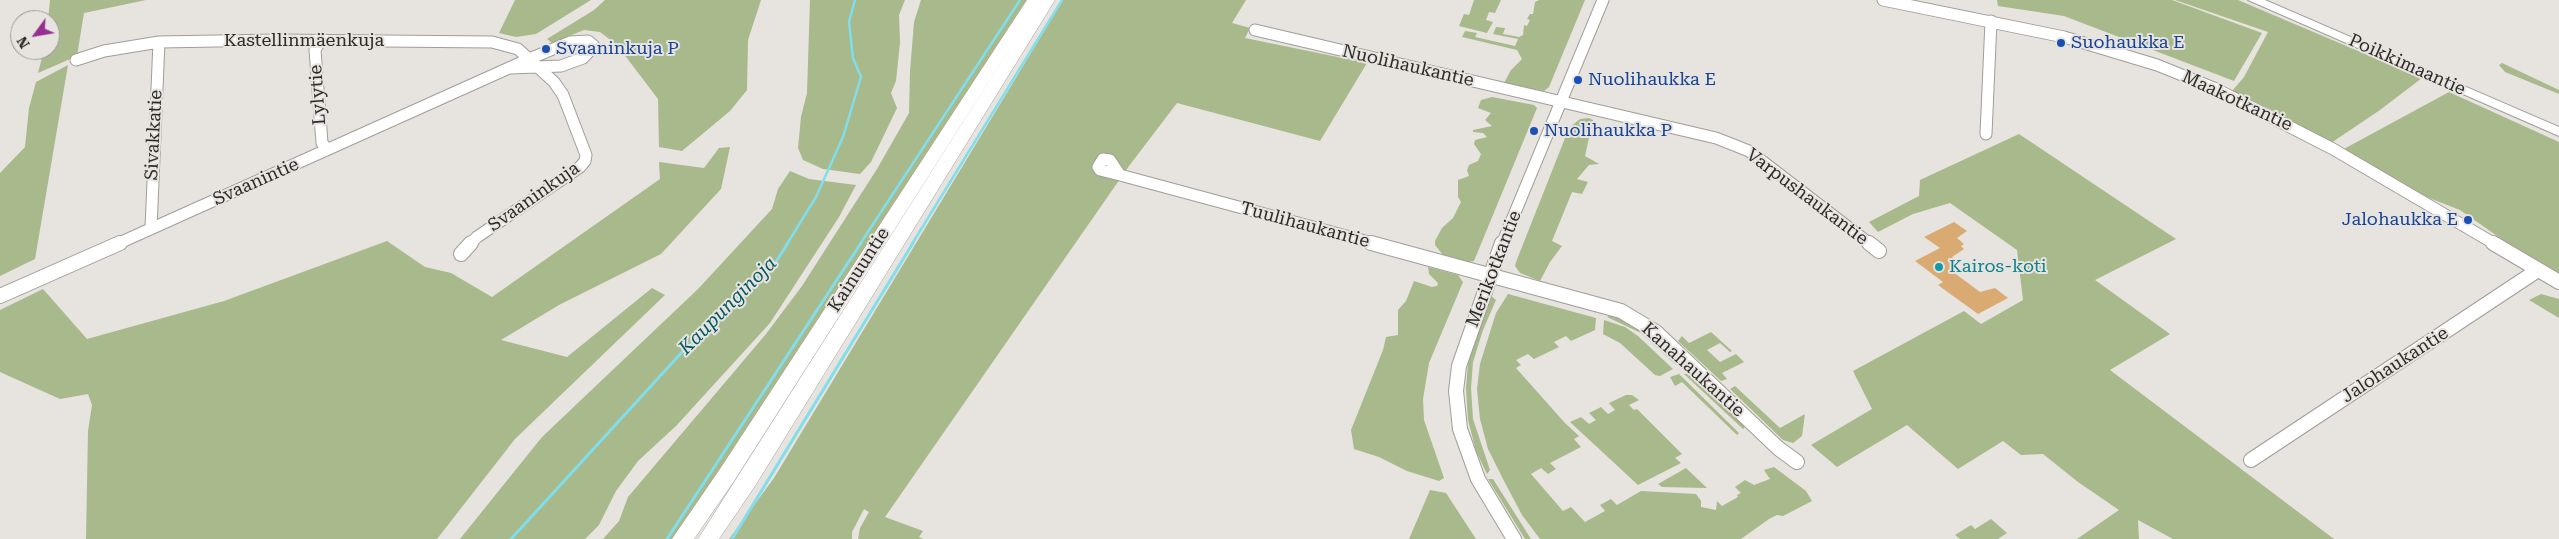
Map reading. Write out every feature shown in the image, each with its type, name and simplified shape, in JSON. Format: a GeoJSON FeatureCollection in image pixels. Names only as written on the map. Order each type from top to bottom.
{"type":"FeatureCollection","features":[{"type":"Feature","properties":{"kind":"highway","name":"Kainuuntie"},"geometry":{"type":"LineString","coordinates":[[682,539],[727,475],[1034,0]]}},
{"type":"Feature","properties":{"kind":"highway","name":"Kainuuntie"},"geometry":{"type":"LineString","coordinates":[[708,539],[748,480],[1048,0]]}},
{"type":"Feature","properties":{"kind":"main road","name":"Poikkimaantie"},"geometry":{"type":"LineString","coordinates":[[2254,0],[2348,39],[2559,132]]}},
{"type":"Feature","properties":{"kind":"street","name":"Merikotkantie"},"geometry":{"type":"LineString","coordinates":[[1514,539],[1478,480],[1460,429],[1456,391],[1459,366],[1490,277],[1604,0]]}},
{"type":"Feature","properties":{"kind":"street","name":"Maakotkantie"},"geometry":{"type":"LineString","coordinates":[[1883,0],[1991,22],[2112,50],[2214,88],[2333,149],[2559,282]]}},
{"type":"Feature","properties":{"kind":"street"},"geometry":{"type":"LineString","coordinates":[[1986,134],[1991,22]]}},
{"type":"Feature","properties":{"kind":"street","name":"Nuolihaukantie"},"geometry":{"type":"LineString","coordinates":[[1256,30],[1561,102]]}},
{"type":"Feature","properties":{"kind":"street","name":"Kastellinmäenkuja"},"geometry":{"type":"LineString","coordinates":[[76,60],[104,51],[159,42],[321,40],[492,42],[506,44],[518,49],[533,63]]}},
{"type":"Feature","properties":{"kind":"street","name":"Lylytie"},"geometry":{"type":"LineString","coordinates":[[321,40],[315,50],[322,143],[327,149]]}},
{"type":"Feature","properties":{"kind":"street","name":"Svaanintie"},"geometry":{"type":"LineString","coordinates":[[0,296],[511,68],[533,63],[577,40],[588,41],[594,46],[589,54],[572,63],[551,67],[533,63]]}},
{"type":"Feature","properties":{"kind":"street","name":"Sivakkatie"},"geometry":{"type":"LineString","coordinates":[[151,228],[159,42]]}},
{"type":"Feature","properties":{"kind":"street","name":"Svaaninkuja"},"geometry":{"type":"LineString","coordinates":[[461,254],[477,237],[580,167],[585,161],[586,155],[563,94],[554,82],[533,63]]}},
{"type":"Feature","properties":{"kind":"street","name":"Varpushaukantie"},"geometry":{"type":"LineString","coordinates":[[1561,102],[1716,138],[1749,151],[1879,251]]}},
{"type":"Feature","properties":{"kind":"street","name":"Tuulihaukantie"},"geometry":{"type":"LineString","coordinates":[[1120,175],[1490,277]]}},
{"type":"Feature","properties":{"kind":"street","name":"Jalohaukantie"},"geometry":{"type":"LineString","coordinates":[[2251,460],[2538,270]]}},
{"type":"Feature","properties":{"kind":"street","name":"Kanahaukantie"},"geometry":{"type":"LineString","coordinates":[[1490,277],[1621,311],[1638,320],[1656,332],[1778,448],[1797,462]]}},
{"type":"Feature","properties":{"kind":"green space"},"geometry":{"type":"Polygon","coordinates":[[[50,0],[146,0],[84,13],[77,56],[38,73],[41,60],[60,60],[60,10],[49,10],[50,0]]]}},
{"type":"Feature","properties":{"kind":"green space"},"geometry":{"type":"Polygon","coordinates":[[[515,0],[591,0],[536,34],[516,37],[499,33],[515,0]]]}},
{"type":"Feature","properties":{"kind":"green space"},"geometry":{"type":"Polygon","coordinates":[[[605,0],[761,0],[748,40],[747,90],[730,111],[682,151],[659,147],[658,99],[617,45],[600,32],[584,30],[552,43],[547,39],[594,10],[605,0]]]}},
{"type":"Feature","properties":{"kind":"green space"},"geometry":{"type":"Polygon","coordinates":[[[810,0],[905,0],[899,15],[900,43],[896,81],[891,93],[897,108],[871,162],[860,174],[823,169],[803,160],[798,148],[801,117],[807,93],[810,0]]]}},
{"type":"Feature","properties":{"kind":"green space"},"geometry":{"type":"Polygon","coordinates":[[[921,0],[1028,0],[679,539],[603,539],[619,521],[628,497],[766,334],[802,286],[877,169],[909,113],[914,22],[921,0]]]}},
{"type":"Feature","properties":{"kind":"green space"},"geometry":{"type":"Polygon","coordinates":[[[1063,0],[1246,0],[1232,23],[1250,28],[1245,38],[1367,63],[1320,141],[1177,103],[1129,166],[885,517],[923,531],[919,537],[923,539],[858,539],[860,528],[869,512],[864,509],[852,532],[852,539],[729,539],[774,478],[1063,0]]]}},
{"type":"Feature","properties":{"kind":"green space"},"geometry":{"type":"Polygon","coordinates":[[[1474,0],[1501,0],[1495,13],[1489,12],[1486,20],[1493,22],[1487,33],[1459,26],[1464,14],[1469,15],[1474,0]]]}},
{"type":"Feature","properties":{"kind":"green space"},"geometry":{"type":"Polygon","coordinates":[[[1539,0],[1585,0],[1549,87],[1544,91],[1504,83],[1511,70],[1522,59],[1517,50],[1462,37],[1465,31],[1477,33],[1475,37],[1515,46],[1518,39],[1493,34],[1496,27],[1505,28],[1503,34],[1519,37],[1523,35],[1524,25],[1527,26],[1530,20],[1527,19],[1530,14],[1533,14],[1535,2],[1539,0]]]}},
{"type":"Feature","properties":{"kind":"green space"},"geometry":{"type":"Polygon","coordinates":[[[1997,0],[2172,0],[2262,33],[2234,81],[2064,16],[1998,6],[1997,0]]]}},
{"type":"Feature","properties":{"kind":"green space"},"geometry":{"type":"Polygon","coordinates":[[[2175,0],[2238,0],[2422,78],[2380,110],[2331,143],[2274,111],[2232,91],[2244,77],[2268,32],[2175,0]]]}},
{"type":"Feature","properties":{"kind":"green space"},"geometry":{"type":"Polygon","coordinates":[[[2502,63],[2559,90],[2559,94],[2505,72],[2499,65],[2502,63]]]}},
{"type":"Feature","properties":{"kind":"green space"},"geometry":{"type":"Polygon","coordinates":[[[68,65],[35,259],[0,276],[0,173],[25,147],[29,108],[36,82],[68,65]]]}},
{"type":"Feature","properties":{"kind":"green space"},"geometry":{"type":"Polygon","coordinates":[[[2449,92],[2559,142],[2559,276],[2533,261],[2460,210],[2424,196],[2342,150],[2449,92]]]}},
{"type":"Feature","properties":{"kind":"green space"},"geometry":{"type":"Polygon","coordinates":[[[1492,97],[1534,105],[1537,108],[1474,261],[1467,262],[1443,255],[1435,245],[1435,241],[1442,228],[1453,218],[1461,202],[1458,197],[1458,180],[1469,176],[1467,170],[1469,165],[1478,161],[1481,154],[1474,144],[1475,140],[1487,137],[1483,133],[1473,132],[1473,130],[1492,126],[1485,120],[1491,113],[1478,108],[1481,100],[1492,97]]]}},
{"type":"Feature","properties":{"kind":"green space"},"geometry":{"type":"Polygon","coordinates":[[[1589,118],[1593,120],[1585,156],[1599,164],[1589,165],[1577,179],[1588,182],[1582,194],[1572,192],[1552,241],[1562,246],[1550,262],[1540,281],[1520,273],[1515,266],[1516,262],[1569,128],[1580,119],[1589,118]]]}},
{"type":"Feature","properties":{"kind":"green space"},"geometry":{"type":"Polygon","coordinates":[[[2019,134],[2176,239],[2095,280],[2170,334],[2110,370],[2334,539],[2173,539],[2138,520],[2139,539],[2077,539],[2119,510],[2078,482],[2043,454],[2021,455],[2003,441],[1958,469],[1907,425],[1837,467],[1811,445],[1872,409],[1853,371],[1964,311],[1981,324],[2023,300],[2017,250],[1950,203],[1913,214],[1878,232],[1869,222],[1919,196],[1920,180],[2019,134]]]}},
{"type":"Feature","properties":{"kind":"green space"},"geometry":{"type":"Polygon","coordinates":[[[730,147],[721,189],[661,254],[559,305],[501,340],[567,357],[652,288],[665,295],[515,439],[437,539],[86,539],[88,431],[92,405],[88,394],[60,399],[0,372],[0,310],[43,289],[87,339],[224,301],[387,241],[425,267],[451,273],[492,297],[660,179],[659,162],[704,168],[719,148],[730,147]]]}},
{"type":"Feature","properties":{"kind":"green space"},"geometry":{"type":"Polygon","coordinates":[[[790,171],[809,179],[856,185],[839,217],[770,323],[676,426],[638,461],[616,491],[599,525],[585,539],[460,539],[542,437],[698,289],[772,209],[778,189],[790,171]]]}},
{"type":"Feature","properties":{"kind":"green space"},"geometry":{"type":"Polygon","coordinates":[[[1428,267],[1458,275],[1463,282],[1429,363],[1423,399],[1424,420],[1444,478],[1439,481],[1407,471],[1379,457],[1354,449],[1351,430],[1383,350],[1386,337],[1398,335],[1398,310],[1406,301],[1414,281],[1432,287],[1437,286],[1438,283],[1429,274],[1428,267]]]}},
{"type":"Feature","properties":{"kind":"green space"},"geometry":{"type":"Polygon","coordinates":[[[1508,294],[1596,318],[1595,330],[1571,341],[1566,336],[1554,342],[1559,347],[1534,359],[1528,354],[1516,360],[1521,365],[1516,368],[1579,436],[1574,439],[1581,447],[1550,463],[1556,469],[1548,474],[1541,468],[1531,474],[1563,511],[1571,507],[1585,522],[1605,511],[1600,505],[1611,499],[1617,505],[1641,491],[1696,494],[1701,501],[1701,507],[1716,510],[1717,501],[1722,506],[1738,497],[1737,495],[1741,493],[1735,487],[1745,480],[1754,485],[1770,479],[1764,470],[1774,467],[1806,491],[1812,501],[1783,516],[1777,515],[1769,519],[1741,539],[1540,539],[1522,515],[1488,449],[1480,419],[1477,389],[1480,364],[1496,313],[1508,294]]]}},
{"type":"Feature","properties":{"kind":"green space"},"geometry":{"type":"Polygon","coordinates":[[[2541,294],[2559,299],[2559,318],[2529,300],[2541,294]]]}},
{"type":"Feature","properties":{"kind":"green space"},"geometry":{"type":"Polygon","coordinates":[[[1491,296],[1496,300],[1483,330],[1473,362],[1471,388],[1473,419],[1490,470],[1487,474],[1476,451],[1468,420],[1466,388],[1468,363],[1477,328],[1491,296]]]}},
{"type":"Feature","properties":{"kind":"green space"},"geometry":{"type":"Polygon","coordinates":[[[1612,314],[1646,331],[1678,363],[1676,365],[1641,333],[1607,317],[1612,314]]]}},
{"type":"Feature","properties":{"kind":"green space"},"geometry":{"type":"Polygon","coordinates":[[[1604,320],[1625,327],[1638,336],[1673,369],[1660,376],[1655,375],[1620,343],[1603,334],[1604,320]]]}},
{"type":"Feature","properties":{"kind":"green space"},"geometry":{"type":"Polygon","coordinates":[[[1711,332],[1732,351],[1730,352],[1720,343],[1707,350],[1720,362],[1736,354],[1744,362],[1722,373],[1727,379],[1721,381],[1678,341],[1682,336],[1689,343],[1711,332]]]}},
{"type":"Feature","properties":{"kind":"green space"},"geometry":{"type":"Polygon","coordinates":[[[1692,373],[1744,424],[1743,429],[1684,374],[1692,373]]]}},
{"type":"Feature","properties":{"kind":"green space"},"geometry":{"type":"Polygon","coordinates":[[[1679,374],[1739,433],[1737,435],[1682,382],[1675,386],[1670,377],[1679,374]]]}},
{"type":"Feature","properties":{"kind":"green space"},"geometry":{"type":"Polygon","coordinates":[[[1735,386],[1780,428],[1805,414],[1802,436],[1793,443],[1783,440],[1730,389],[1735,386]]]}},
{"type":"Feature","properties":{"kind":"green space"},"geometry":{"type":"Polygon","coordinates":[[[1626,395],[1632,395],[1639,400],[1629,405],[1634,410],[1637,409],[1682,454],[1675,458],[1681,463],[1638,485],[1570,422],[1581,417],[1589,424],[1596,420],[1589,413],[1601,407],[1608,414],[1615,410],[1609,403],[1626,395]]]}},
{"type":"Feature","properties":{"kind":"green space"},"geometry":{"type":"Polygon","coordinates":[[[1686,468],[1707,488],[1662,487],[1658,484],[1686,468]]]}},
{"type":"Feature","properties":{"kind":"green space"},"geometry":{"type":"Polygon","coordinates":[[[1488,479],[1493,479],[1531,539],[1525,539],[1488,479]]]}},
{"type":"Feature","properties":{"kind":"green space"},"geometry":{"type":"Polygon","coordinates":[[[1430,490],[1446,493],[1476,539],[1409,539],[1430,490]]]}},
{"type":"Feature","properties":{"kind":"green space"},"geometry":{"type":"Polygon","coordinates":[[[1991,519],[2007,533],[1998,539],[1960,539],[1955,535],[1971,525],[1975,529],[1991,519]]]}},
{"type":"Feature","properties":{"kind":"building","name":"Kairos-koti"},"geometry":{"type":"Polygon","coordinates":[[[1954,222],[1967,231],[1957,238],[1964,244],[1961,246],[1964,249],[1952,257],[1955,259],[1952,260],[1958,265],[1949,269],[1980,292],[1995,288],[2008,298],[1978,314],[1938,285],[1943,282],[1915,261],[1940,248],[1924,237],[1954,222]]]}},
{"type":"Feature","properties":{"kind":"waterway","name":"Kaupunginoja"},"geometry":{"type":"LineString","coordinates":[[787,244],[816,197],[843,137],[861,77],[853,58],[849,22],[855,0]]}},
{"type":"Feature","properties":{"kind":"waterway"},"geometry":{"type":"LineString","coordinates":[[860,244],[1020,0]]}},
{"type":"Feature","properties":{"kind":"waterway"},"geometry":{"type":"LineString","coordinates":[[912,244],[1062,0]]}},
{"type":"Feature","properties":{"kind":"waterway","name":"Kaupunginoja"},"geometry":{"type":"LineString","coordinates":[[511,539],[683,351],[774,265],[788,243]]}},
{"type":"Feature","properties":{"kind":"waterway"},"geometry":{"type":"LineString","coordinates":[[667,539],[861,243]]}},
{"type":"Feature","properties":{"kind":"waterway"},"geometry":{"type":"LineString","coordinates":[[732,539],[913,243]]}},
{"type":"Feature","properties":{"kind":"place","name":"Suohaukka E"},"geometry":{"type":"Point","coordinates":[2061,43]}},
{"type":"Feature","properties":{"kind":"place","name":"Svaaninkuja P"},"geometry":{"type":"Point","coordinates":[546,49]}},
{"type":"Feature","properties":{"kind":"place","name":"Nuolihaukka E"},"geometry":{"type":"Point","coordinates":[1578,80]}},
{"type":"Feature","properties":{"kind":"place","name":"Nuolihaukka P"},"geometry":{"type":"Point","coordinates":[1534,131]}},
{"type":"Feature","properties":{"kind":"place","name":"Jalohaukka E"},"geometry":{"type":"Point","coordinates":[2468,220]}},
{"type":"Feature","properties":{"kind":"place","name":"Kairos-koti"},"geometry":{"type":"Point","coordinates":[1939,267]}}]}
